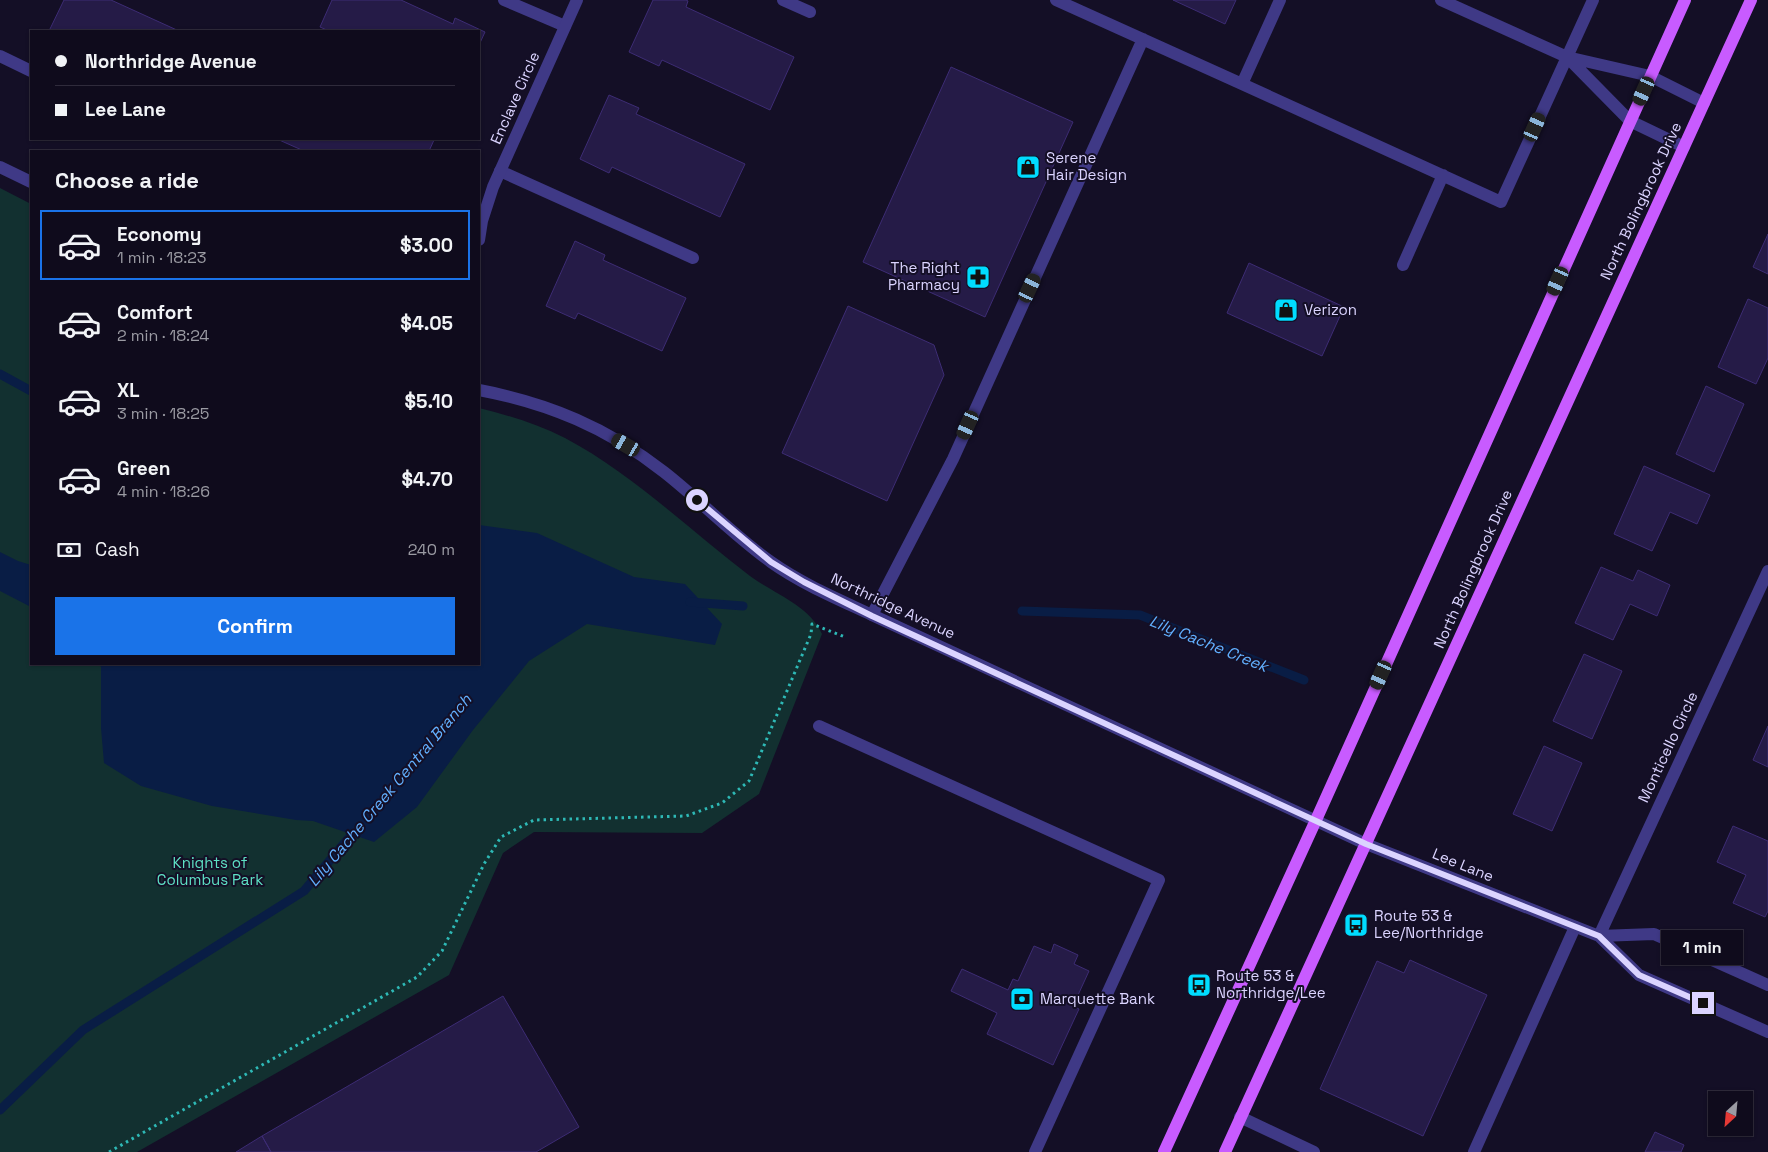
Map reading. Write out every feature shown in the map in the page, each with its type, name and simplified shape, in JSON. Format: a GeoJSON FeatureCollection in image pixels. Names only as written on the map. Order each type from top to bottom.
{"type":"FeatureCollection","features":[{"type":"Feature","properties":{"kind":"main road"},"geometry":{"type":"LineString","coordinates":[[1164,1152],[1316,820],[1685,0]]}},
{"type":"Feature","properties":{"kind":"main road","name":"North Bolingbrook Drive"},"geometry":{"type":"LineString","coordinates":[[1225,1152],[1751,0]]}},
{"type":"Feature","properties":{"kind":"street"},"geometry":{"type":"LineString","coordinates":[[504,0],[565,26]]}},
{"type":"Feature","properties":{"kind":"street","name":"Enclave Circle"},"geometry":{"type":"LineString","coordinates":[[480,234],[482,221],[493,188],[577,0]]}},
{"type":"Feature","properties":{"kind":"street"},"geometry":{"type":"LineString","coordinates":[[784,0],[810,12]]}},
{"type":"Feature","properties":{"kind":"street"},"geometry":{"type":"LineString","coordinates":[[1056,0],[1501,202],[1593,0]]}},
{"type":"Feature","properties":{"kind":"street"},"geometry":{"type":"LineString","coordinates":[[1242,84],[1280,0]]}},
{"type":"Feature","properties":{"kind":"street"},"geometry":{"type":"LineString","coordinates":[[1441,0],[1567,57],[1650,76],[1704,103]]}},
{"type":"Feature","properties":{"kind":"street"},"geometry":{"type":"LineString","coordinates":[[872,616],[953,459],[1143,39]]}},
{"type":"Feature","properties":{"kind":"street"},"geometry":{"type":"LineString","coordinates":[[0,56],[30,71]]}},
{"type":"Feature","properties":{"kind":"street"},"geometry":{"type":"LineString","coordinates":[[1567,57],[1630,121],[1684,147]]}},
{"type":"Feature","properties":{"kind":"street"},"geometry":{"type":"LineString","coordinates":[[0,167],[30,182]]}},
{"type":"Feature","properties":{"kind":"street"},"geometry":{"type":"LineString","coordinates":[[500,172],[693,258]]}},
{"type":"Feature","properties":{"kind":"street"},"geometry":{"type":"LineString","coordinates":[[1403,264],[1443,176]]}},
{"type":"Feature","properties":{"kind":"street","name":"Northridge Avenue"},"geometry":{"type":"LineString","coordinates":[[480,390],[513,396],[553,409],[594,426],[626,445],[663,471],[771,562],[804,582],[872,616],[1316,820]]}},
{"type":"Feature","properties":{"kind":"street","name":"Monticello Circle"},"geometry":{"type":"LineString","coordinates":[[1599,936],[1764,587],[1768,571]]}},
{"type":"Feature","properties":{"kind":"street"},"geometry":{"type":"LineString","coordinates":[[819,726],[1159,880],[1035,1152]]}},
{"type":"Feature","properties":{"kind":"street","name":"Lee Lane"},"geometry":{"type":"LineString","coordinates":[[1316,820],[1366,844],[1599,936],[1639,975],[1768,1032]]}},
{"type":"Feature","properties":{"kind":"street"},"geometry":{"type":"LineString","coordinates":[[1474,1152],[1575,926]]}},
{"type":"Feature","properties":{"kind":"street","name":"Lee Lane"},"geometry":{"type":"LineString","coordinates":[[1599,936],[1654,934],[1768,984]]}},
{"type":"Feature","properties":{"kind":"street"},"geometry":{"type":"LineString","coordinates":[[1240,1117],[1314,1152]]}},
{"type":"Feature","properties":{"kind":"path"},"geometry":{"type":"LineString","coordinates":[[109,1152],[417,977],[442,951],[484,864],[501,836],[534,820],[686,816],[722,803],[749,781],[808,642],[812,624],[845,637]]}},
{"type":"Feature","properties":{"kind":"green space","name":"Knights of Columbus Park"},"geometry":{"type":"Polygon","coordinates":[[[0,188],[30,203],[30,665],[480,665],[480,408],[544,428],[590,452],[637,485],[750,576],[800,608],[816,624],[822,634],[759,794],[702,833],[534,832],[503,853],[449,975],[137,1152],[0,1152],[0,188]]]}},
{"type":"Feature","properties":{"kind":"water"},"geometry":{"type":"Polygon","coordinates":[[[480,525],[537,533],[634,577],[685,584],[722,624],[715,645],[587,624],[529,661],[473,730],[417,807],[374,842],[313,821],[296,820],[212,806],[141,786],[104,763],[101,728],[100,665],[480,665],[480,525]]]}},
{"type":"Feature","properties":{"kind":"water"},"geometry":{"type":"Polygon","coordinates":[[[0,552],[30,565],[30,606],[0,591],[0,552]]]}},
{"type":"Feature","properties":{"kind":"building"},"geometry":{"type":"Polygon","coordinates":[[[64,0],[111,0],[177,30],[49,30],[64,0]]]}},
{"type":"Feature","properties":{"kind":"building"},"geometry":{"type":"Polygon","coordinates":[[[332,0],[401,0],[453,24],[455,18],[485,32],[480,43],[480,30],[327,30],[320,27],[332,0]]]}},
{"type":"Feature","properties":{"kind":"building"},"geometry":{"type":"Polygon","coordinates":[[[653,0],[686,0],[688,1],[686,7],[794,57],[770,110],[662,60],[659,66],[629,52],[653,0]]]}},
{"type":"Feature","properties":{"kind":"building"},"geometry":{"type":"Polygon","coordinates":[[[1173,0],[1236,0],[1225,24],[1173,0]]]}},
{"type":"Feature","properties":{"kind":"building"},"geometry":{"type":"Polygon","coordinates":[[[951,67],[1073,122],[985,317],[863,262],[951,67]]]}},
{"type":"Feature","properties":{"kind":"building"},"geometry":{"type":"Polygon","coordinates":[[[609,95],[639,108],[636,114],[745,164],[720,217],[612,167],[609,173],[580,159],[609,95]]]}},
{"type":"Feature","properties":{"kind":"building"},"geometry":{"type":"Polygon","coordinates":[[[279,140],[434,140],[429,150],[302,150],[279,140]]]}},
{"type":"Feature","properties":{"kind":"building"},"geometry":{"type":"Polygon","coordinates":[[[1768,234],[1768,274],[1753,267],[1768,234]]]}},
{"type":"Feature","properties":{"kind":"building"},"geometry":{"type":"Polygon","coordinates":[[[575,241],[605,255],[603,260],[686,298],[662,351],[578,313],[575,319],[546,306],[575,241]]]}},
{"type":"Feature","properties":{"kind":"building","name":"Verizon"},"geometry":{"type":"Polygon","coordinates":[[[1249,263],[1344,307],[1322,356],[1227,313],[1249,263]]]}},
{"type":"Feature","properties":{"kind":"building"},"geometry":{"type":"Polygon","coordinates":[[[1748,299],[1768,308],[1768,358],[1756,384],[1718,367],[1748,299]]]}},
{"type":"Feature","properties":{"kind":"building"},"geometry":{"type":"Polygon","coordinates":[[[848,306],[934,345],[944,375],[887,501],[782,453],[848,306]]]}},
{"type":"Feature","properties":{"kind":"building"},"geometry":{"type":"Polygon","coordinates":[[[1706,386],[1744,404],[1714,472],[1676,454],[1706,386]]]}},
{"type":"Feature","properties":{"kind":"building"},"geometry":{"type":"Polygon","coordinates":[[[1644,466],[1710,495],[1697,524],[1670,512],[1652,551],[1614,534],[1644,466]]]}},
{"type":"Feature","properties":{"kind":"building"},"geometry":{"type":"Polygon","coordinates":[[[1601,567],[1633,581],[1638,570],[1670,585],[1657,616],[1630,604],[1613,640],[1575,623],[1601,567]]]}},
{"type":"Feature","properties":{"kind":"building"},"geometry":{"type":"Polygon","coordinates":[[[1584,654],[1622,671],[1592,739],[1553,721],[1584,654]]]}},
{"type":"Feature","properties":{"kind":"building"},"geometry":{"type":"Polygon","coordinates":[[[1768,726],[1768,767],[1753,760],[1768,726]]]}},
{"type":"Feature","properties":{"kind":"building"},"geometry":{"type":"Polygon","coordinates":[[[1544,746],[1582,763],[1552,831],[1513,814],[1544,746]]]}},
{"type":"Feature","properties":{"kind":"building"},"geometry":{"type":"Polygon","coordinates":[[[1733,826],[1768,841],[1768,911],[1765,917],[1733,903],[1746,875],[1717,862],[1733,826]]]}},
{"type":"Feature","properties":{"kind":"building","name":"Marquette Bank"},"geometry":{"type":"Polygon","coordinates":[[[1054,944],[1078,955],[1074,964],[1089,971],[1073,1006],[1079,1009],[1053,1065],[987,1034],[997,1013],[951,991],[962,969],[1008,990],[1013,979],[1018,981],[1034,946],[1051,953],[1054,944]]]}},
{"type":"Feature","properties":{"kind":"building"},"geometry":{"type":"Polygon","coordinates":[[[1410,960],[1487,995],[1423,1136],[1320,1089],[1377,961],[1404,973],[1410,960]]]}},
{"type":"Feature","properties":{"kind":"building"},"geometry":{"type":"Polygon","coordinates":[[[503,996],[579,1127],[536,1152],[271,1152],[262,1136],[503,996]]]}},
{"type":"Feature","properties":{"kind":"building"},"geometry":{"type":"Polygon","coordinates":[[[1655,1132],[1684,1145],[1681,1152],[1645,1152],[1655,1132]]]}},
{"type":"Feature","properties":{"kind":"building"},"geometry":{"type":"Polygon","coordinates":[[[262,1136],[271,1152],[236,1152],[262,1136]]]}},
{"type":"Feature","properties":{"kind":"waterway"},"geometry":{"type":"LineString","coordinates":[[0,374],[30,390]]}},
{"type":"Feature","properties":{"kind":"waterway","name":"Lily Cache Creek Central Branch"},"geometry":{"type":"LineString","coordinates":[[690,602],[743,606]]}},
{"type":"Feature","properties":{"kind":"waterway","name":"Lily Cache Creek"},"geometry":{"type":"LineString","coordinates":[[1022,611],[1140,615],[1304,680]]}},
{"type":"Feature","properties":{"kind":"waterway","name":"Lily Cache Creek Central Branch"},"geometry":{"type":"LineString","coordinates":[[0,1110],[83,1030],[304,891],[358,827]]}},
{"type":"Feature","properties":{"kind":"place","name":"Serene Hair Design"},"geometry":{"type":"Point","coordinates":[1028,167]}},
{"type":"Feature","properties":{"kind":"place","name":"The Right Pharmacy"},"geometry":{"type":"Point","coordinates":[978,277]}},
{"type":"Feature","properties":{"kind":"place","name":"Verizon"},"geometry":{"type":"Point","coordinates":[1286,310]}},
{"type":"Feature","properties":{"kind":"place","name":"Route 53 & Lee/Northridge"},"geometry":{"type":"Point","coordinates":[1356,925]}},
{"type":"Feature","properties":{"kind":"place","name":"Route 53 & Northridge/Lee"},"geometry":{"type":"Point","coordinates":[1199,985]}},
{"type":"Feature","properties":{"kind":"place","name":"Marquette Bank"},"geometry":{"type":"Point","coordinates":[1022,999]}},
{"type":"Feature","properties":{"kind":"route"},"geometry":{"type":"LineString","coordinates":[[697,500],[771,562],[804,582],[872,616],[1366,844],[1599,936],[1639,975],[1703,1003]]}}]}
